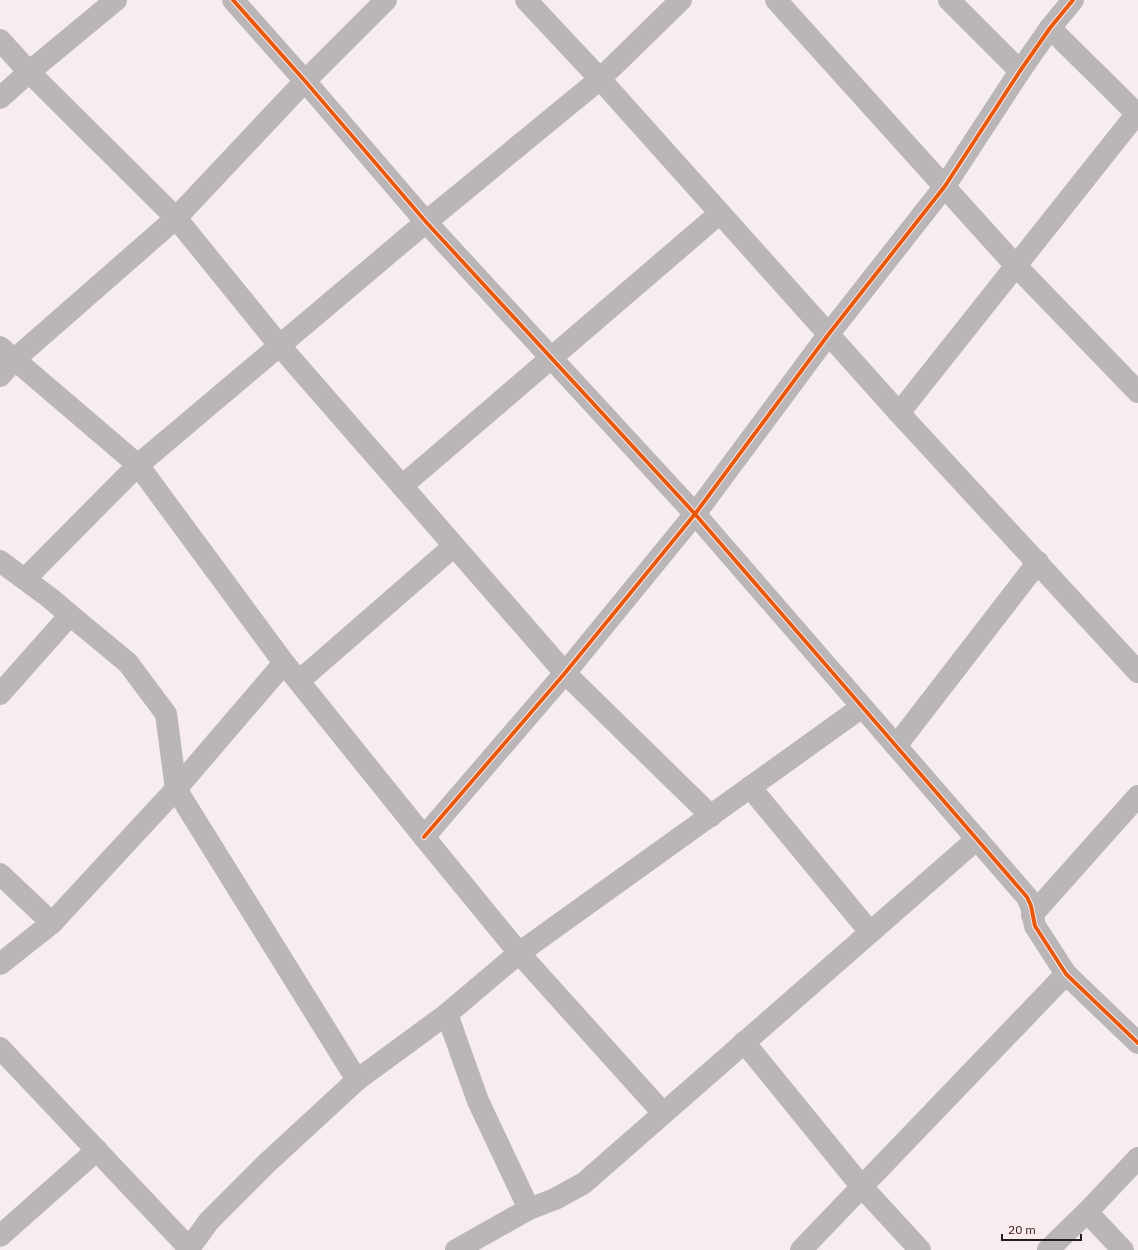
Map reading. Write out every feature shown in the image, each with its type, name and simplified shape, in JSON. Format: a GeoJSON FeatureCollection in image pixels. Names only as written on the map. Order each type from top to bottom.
{"type":"FeatureCollection","features":[{"type":"Feature","properties":{"kind":"street"},"geometry":{"type":"LineString","coordinates":[[0,98],[116,0]]}},
{"type":"Feature","properties":{"kind":"street"},"geometry":{"type":"LineString","coordinates":[[233,0],[426,222],[695,514],[1027,898],[1031,906],[1035,926],[1066,974],[1138,1042]]}},
{"type":"Feature","properties":{"kind":"street"},"geometry":{"type":"LineString","coordinates":[[0,376],[7,353],[176,218],[305,81],[386,0]]}},
{"type":"Feature","properties":{"kind":"street"},"geometry":{"type":"LineString","coordinates":[[526,0],[600,79],[899,413],[1138,672]]}},
{"type":"Feature","properties":{"kind":"street"},"geometry":{"type":"LineString","coordinates":[[25,579],[138,465],[426,222],[600,79],[681,0]]}},
{"type":"Feature","properties":{"kind":"street"},"geometry":{"type":"LineString","coordinates":[[776,0],[1016,266],[1138,392]]}},
{"type":"Feature","properties":{"kind":"street"},"geometry":{"type":"LineString","coordinates":[[949,0],[1020,71]]}},
{"type":"Feature","properties":{"kind":"street"},"geometry":{"type":"LineString","coordinates":[[424,837],[565,673],[695,514],[828,335],[945,186],[1020,71],[1050,28],[1073,0]]}},
{"type":"Feature","properties":{"kind":"street"},"geometry":{"type":"LineString","coordinates":[[899,413],[1138,113],[1050,28]]}},
{"type":"Feature","properties":{"kind":"street"},"geometry":{"type":"LineString","coordinates":[[0,40],[29,72],[176,218],[280,346],[565,673],[711,816]]}},
{"type":"Feature","properties":{"kind":"street"},"geometry":{"type":"LineString","coordinates":[[402,486],[720,213]]}},
{"type":"Feature","properties":{"kind":"street"},"geometry":{"type":"LineString","coordinates":[[7,353],[138,465],[284,663],[424,837],[519,953],[663,1113]]}},
{"type":"Feature","properties":{"kind":"street"},"geometry":{"type":"LineString","coordinates":[[298,681],[454,546]]}},
{"type":"Feature","properties":{"kind":"street"},"geometry":{"type":"LineString","coordinates":[[0,561],[50,598],[128,663],[166,714],[176,789],[357,1080]]}},
{"type":"Feature","properties":{"kind":"street"},"geometry":{"type":"LineString","coordinates":[[896,746],[1038,562]]}},
{"type":"Feature","properties":{"kind":"street"},"geometry":{"type":"LineString","coordinates":[[0,694],[70,615]]}},
{"type":"Feature","properties":{"kind":"street"},"geometry":{"type":"LineString","coordinates":[[0,964],[52,923],[176,789],[284,663]]}},
{"type":"Feature","properties":{"kind":"street"},"geometry":{"type":"LineString","coordinates":[[0,1048],[189,1249],[209,1222],[237,1193],[267,1163],[357,1080],[447,1014],[519,953],[862,707]]}},
{"type":"Feature","properties":{"kind":"street"},"geometry":{"type":"LineString","coordinates":[[750,787],[870,932]]}},
{"type":"Feature","properties":{"kind":"street"},"geometry":{"type":"LineString","coordinates":[[1032,914],[1138,796]]}},
{"type":"Feature","properties":{"kind":"street"},"geometry":{"type":"LineString","coordinates":[[456,1250],[529,1209],[555,1199],[584,1183],[977,839]]}},
{"type":"Feature","properties":{"kind":"street"},"geometry":{"type":"LineString","coordinates":[[0,874],[52,923]]}},
{"type":"Feature","properties":{"kind":"street"},"geometry":{"type":"LineString","coordinates":[[801,1250],[1066,974]]}},
{"type":"Feature","properties":{"kind":"street"},"geometry":{"type":"LineString","coordinates":[[447,1014],[478,1101],[529,1209]]}},
{"type":"Feature","properties":{"kind":"street"},"geometry":{"type":"LineString","coordinates":[[744,1042],[862,1187],[920,1250]]}},
{"type":"Feature","properties":{"kind":"street"},"geometry":{"type":"LineString","coordinates":[[0,1236],[97,1150]]}},
{"type":"Feature","properties":{"kind":"street"},"geometry":{"type":"LineString","coordinates":[[1048,1250],[1087,1212],[1138,1158]]}},
{"type":"Feature","properties":{"kind":"street"},"geometry":{"type":"LineString","coordinates":[[1087,1212],[1123,1250]]}},
{"type":"Feature","properties":{"kind":"cycle path"},"geometry":{"type":"LineString","coordinates":[[233,0],[426,222],[695,514],[1027,897],[1031,906],[1035,926],[1066,974],[1138,1043]]}},
{"type":"Feature","properties":{"kind":"cycle path"},"geometry":{"type":"LineString","coordinates":[[424,837],[565,673],[695,514],[828,335],[945,186],[1020,71],[1050,28],[1073,0]]}}]}
